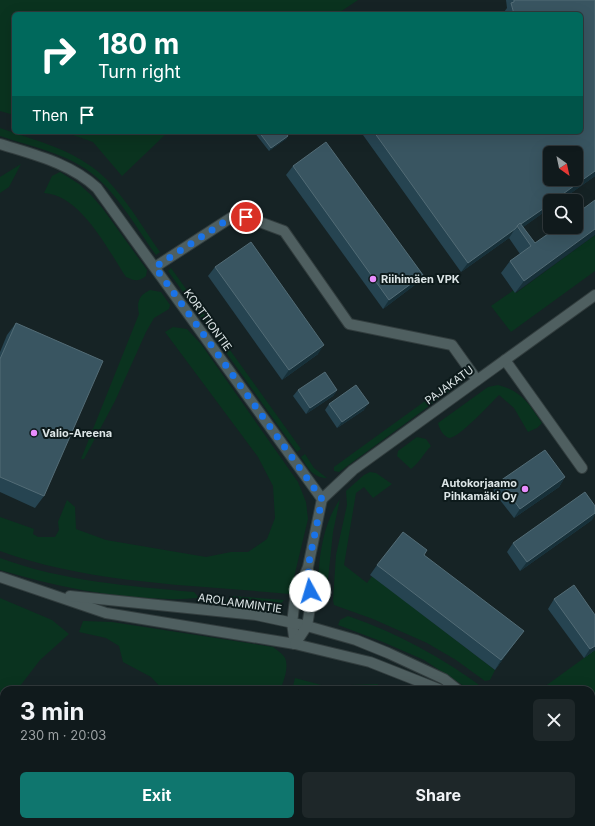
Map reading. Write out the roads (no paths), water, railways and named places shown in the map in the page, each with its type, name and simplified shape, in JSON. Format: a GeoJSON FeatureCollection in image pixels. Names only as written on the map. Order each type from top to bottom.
{"type":"FeatureCollection","features":[{"type":"Feature","properties":{"kind":"street","name":"KORTTIONTIE"},"geometry":{"type":"LineString","coordinates":[[0,144],[58,163],[87,178],[108,201],[322,499]]}},
{"type":"Feature","properties":{"kind":"street"},"geometry":{"type":"LineString","coordinates":[[155,267],[232,217],[246,217],[284,231],[349,324],[452,345],[477,380]]}},
{"type":"Feature","properties":{"kind":"street","name":"PAJAKATU"},"geometry":{"type":"LineString","coordinates":[[322,499],[353,470],[595,295]]}},
{"type":"Feature","properties":{"kind":"street"},"geometry":{"type":"LineString","coordinates":[[505,360],[582,468]]}},
{"type":"Feature","properties":{"kind":"street"},"geometry":{"type":"LineString","coordinates":[[295,644],[292,623],[295,599],[308,567],[322,499]]}},
{"type":"Feature","properties":{"kind":"street"},"geometry":{"type":"LineString","coordinates":[[295,644],[308,626],[311,602],[308,567]]}},
{"type":"Feature","properties":{"kind":"street","name":"AROLAMMINTIE"},"geometry":{"type":"LineString","coordinates":[[0,577],[54,594],[106,613],[295,644],[370,662],[408,675],[432,686]]}},
{"type":"Feature","properties":{"kind":"street","name":"AROLAMMINTIE"},"geometry":{"type":"LineString","coordinates":[[54,594],[256,615],[308,626],[356,640],[388,652],[444,680],[452,686]]}},
{"type":"Feature","properties":{"kind":"place","name":"Riihimäen VPK"},"geometry":{"type":"Point","coordinates":[373,279]}},
{"type":"Feature","properties":{"kind":"place","name":"Valio-Areena"},"geometry":{"type":"Point","coordinates":[34,433]}},
{"type":"Feature","properties":{"kind":"place","name":"Autokorjaamo Pihkamäki Oy"},"geometry":{"type":"Point","coordinates":[525,489]}}]}
